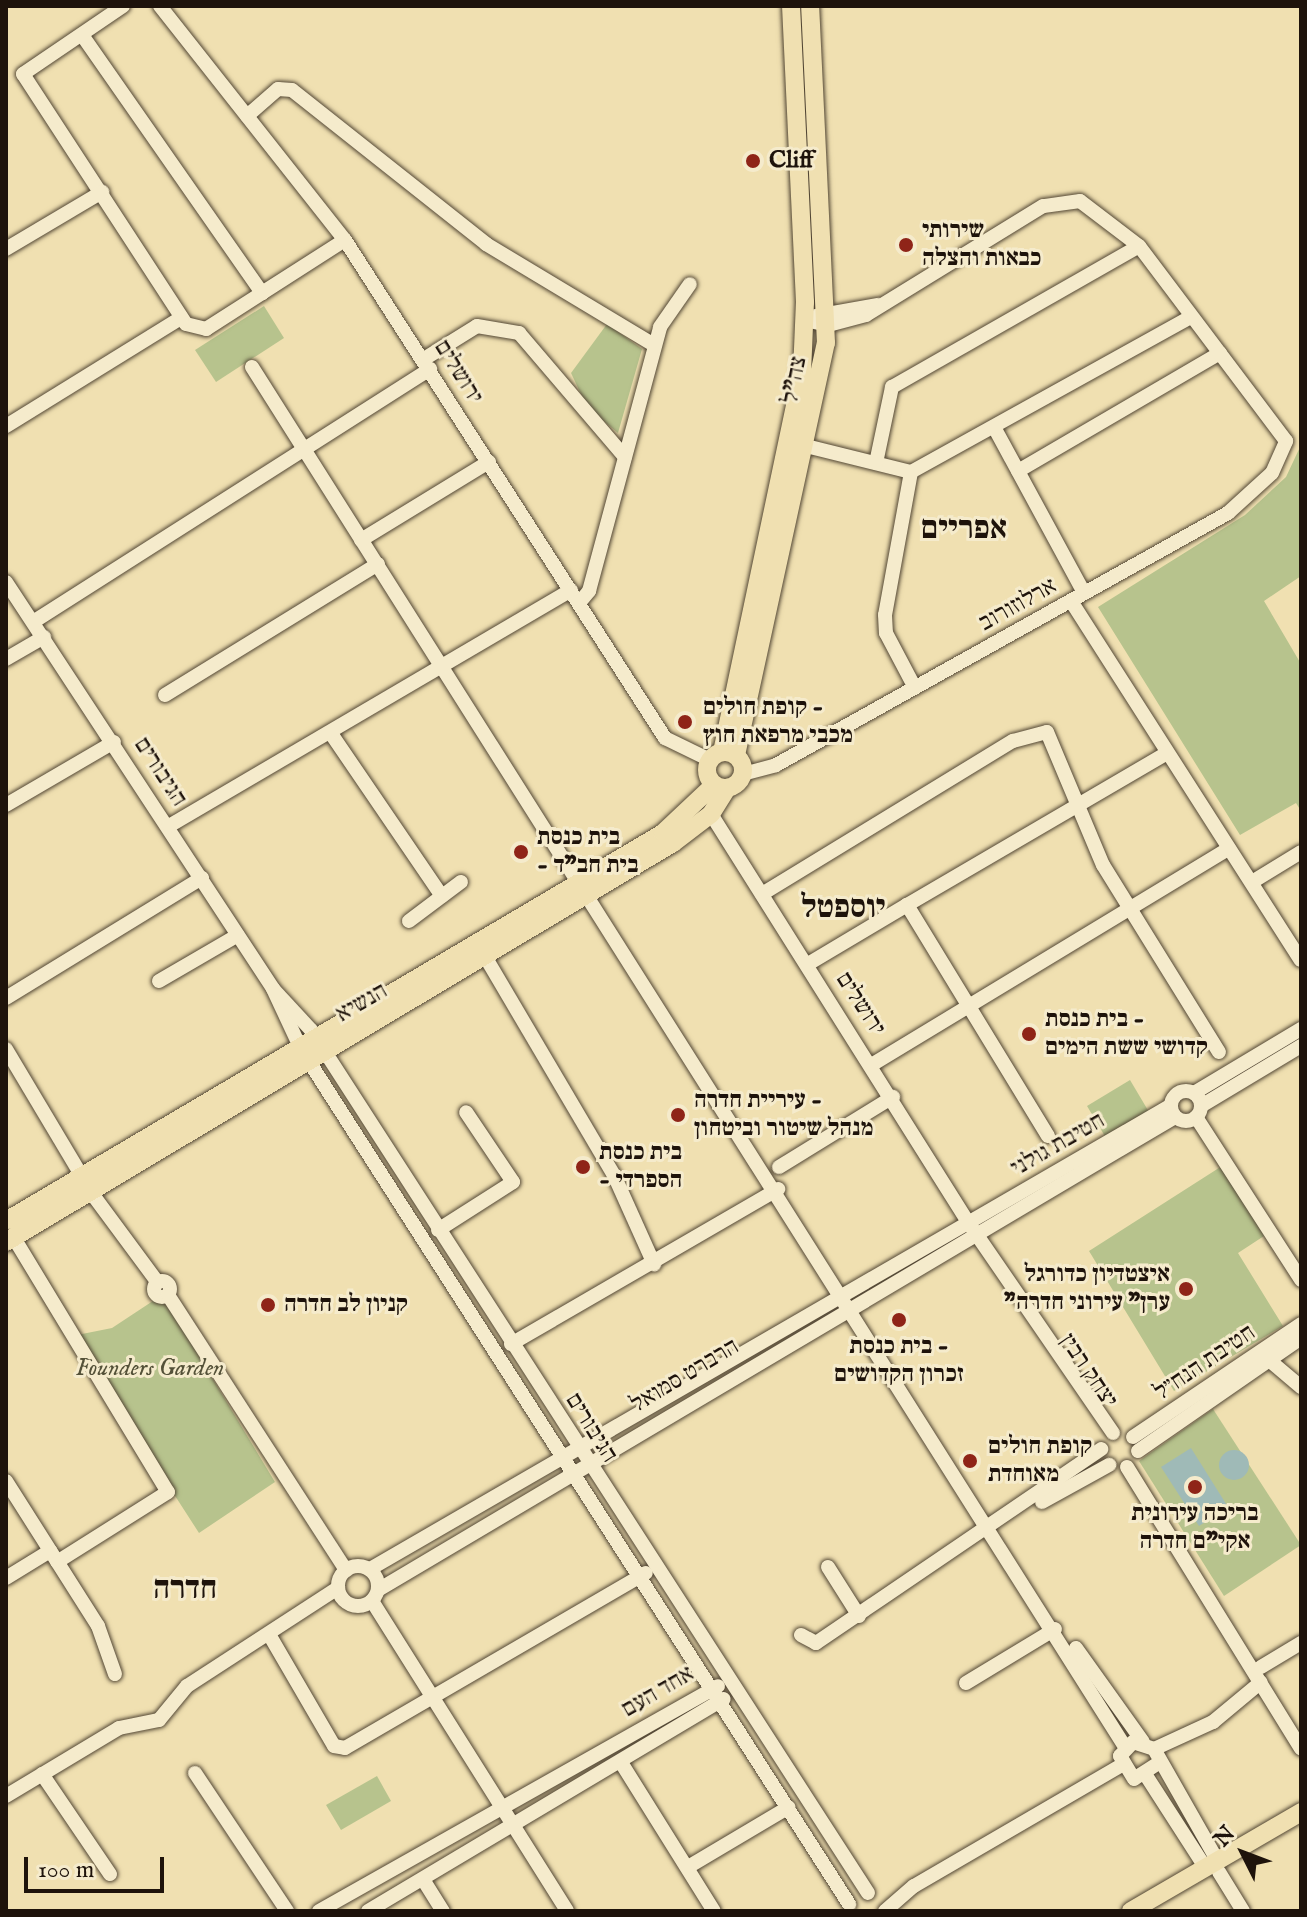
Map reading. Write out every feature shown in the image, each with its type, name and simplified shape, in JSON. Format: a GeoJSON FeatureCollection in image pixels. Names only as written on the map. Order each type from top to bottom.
{"type":"FeatureCollection","features":[{"type":"Feature","properties":{"kind":"main road","name":"צה\"ל"},"geometry":{"type":"LineString","coordinates":[[723,756],[802,373],[805,320],[791,6]]}},
{"type":"Feature","properties":{"kind":"main road","name":"צה\"ל"},"geometry":{"type":"LineString","coordinates":[[723,756],[806,446],[827,319],[810,6]]}},
{"type":"Feature","properties":{"kind":"main road"},"geometry":{"type":"LineString","coordinates":[[720,786],[743,774],[723,756]]}},
{"type":"Feature","properties":{"kind":"main road"},"geometry":{"type":"LineString","coordinates":[[720,786],[723,756]]}},
{"type":"Feature","properties":{"kind":"main road","name":"הנשיא"},"geometry":{"type":"LineString","coordinates":[[313,1050],[486,958],[673,825],[720,786]]}},
{"type":"Feature","properties":{"kind":"main road","name":"הנשיא"},"geometry":{"type":"LineString","coordinates":[[9,1234],[711,814],[720,786]]}},
{"type":"Feature","properties":{"kind":"main road"},"geometry":{"type":"LineString","coordinates":[[1131,1911],[1214,1866],[1301,1812]]}},
{"type":"Feature","properties":{"kind":"main road"},"geometry":{"type":"LineString","coordinates":[[1153,1911],[1214,1866],[1301,1826]]}},
{"type":"Feature","properties":{"kind":"street"},"geometry":{"type":"LineString","coordinates":[[123,6],[23,74],[181,318],[206,329],[345,240]]}},
{"type":"Feature","properties":{"kind":"street","name":"ירושלים"},"geometry":{"type":"LineString","coordinates":[[160,6],[345,240],[665,738],[723,756]]}},
{"type":"Feature","properties":{"kind":"street"},"geometry":{"type":"LineString","coordinates":[[82,35],[262,293]]}},
{"type":"Feature","properties":{"kind":"street"},"geometry":{"type":"LineString","coordinates":[[247,116],[278,89],[292,90],[486,244],[654,345]]}},
{"type":"Feature","properties":{"kind":"street"},"geometry":{"type":"LineString","coordinates":[[6,249],[102,192]]}},
{"type":"Feature","properties":{"kind":"street"},"geometry":{"type":"LineString","coordinates":[[805,320],[827,319],[887,303],[1060,200],[1098,208],[1139,246],[1220,353],[1018,471]]}},
{"type":"Feature","properties":{"kind":"street"},"geometry":{"type":"LineString","coordinates":[[876,463],[892,387],[1139,246]]}},
{"type":"Feature","properties":{"kind":"street"},"geometry":{"type":"LineString","coordinates":[[169,826],[575,597],[625,457],[654,345],[690,284]]}},
{"type":"Feature","properties":{"kind":"street"},"geometry":{"type":"LineString","coordinates":[[806,446],[911,472],[1191,317]]}},
{"type":"Feature","properties":{"kind":"street"},"geometry":{"type":"LineString","coordinates":[[6,426],[181,318]]}},
{"type":"Feature","properties":{"kind":"street"},"geometry":{"type":"LineString","coordinates":[[33,622],[301,454],[477,326],[519,333],[625,457]]}},
{"type":"Feature","properties":{"kind":"street","name":"ארלוזורוב"},"geometry":{"type":"LineString","coordinates":[[743,774],[776,765],[1228,513],[1272,473],[1286,441],[1220,353]]}},
{"type":"Feature","properties":{"kind":"street"},"geometry":{"type":"LineString","coordinates":[[252,367],[301,454],[378,564],[847,1298],[1055,1629],[1125,1747],[1120,1766],[914,1886],[884,1911]]}},
{"type":"Feature","properties":{"kind":"street"},"geometry":{"type":"LineString","coordinates":[[994,427],[1078,597],[1167,753],[1299,951]]}},
{"type":"Feature","properties":{"kind":"street"},"geometry":{"type":"LineString","coordinates":[[361,540],[489,462]]}},
{"type":"Feature","properties":{"kind":"street"},"geometry":{"type":"LineString","coordinates":[[911,472],[885,615],[886,633],[915,688]]}},
{"type":"Feature","properties":{"kind":"street"},"geometry":{"type":"LineString","coordinates":[[165,695],[378,564]]}},
{"type":"Feature","properties":{"kind":"street","name":"הגיבורים"},"geometry":{"type":"LineString","coordinates":[[6,582],[114,742],[313,1050],[438,1230],[731,1686],[884,1911]]}},
{"type":"Feature","properties":{"kind":"street"},"geometry":{"type":"LineString","coordinates":[[6,659],[44,637]]}},
{"type":"Feature","properties":{"kind":"street"},"geometry":{"type":"LineString","coordinates":[[762,894],[1013,741],[1047,732],[1079,801],[1103,865],[1219,1052]]}},
{"type":"Feature","properties":{"kind":"street"},"geometry":{"type":"LineString","coordinates":[[332,735],[442,896]]}},
{"type":"Feature","properties":{"kind":"street"},"geometry":{"type":"LineString","coordinates":[[6,805],[114,742]]}},
{"type":"Feature","properties":{"kind":"street"},"geometry":{"type":"LineString","coordinates":[[808,964],[1079,801],[1167,753]]}},
{"type":"Feature","properties":{"kind":"street","name":"ירושלים"},"geometry":{"type":"LineString","coordinates":[[711,814],[873,1064],[972,1231]]}},
{"type":"Feature","properties":{"kind":"street"},"geometry":{"type":"LineString","coordinates":[[873,1064],[970,1008],[1229,848]]}},
{"type":"Feature","properties":{"kind":"street"},"geometry":{"type":"LineString","coordinates":[[1252,882],[1301,852]]}},
{"type":"Feature","properties":{"kind":"street"},"geometry":{"type":"LineString","coordinates":[[6,998],[202,878]]}},
{"type":"Feature","properties":{"kind":"street"},"geometry":{"type":"LineString","coordinates":[[409,921],[461,882]]}},
{"type":"Feature","properties":{"kind":"street"},"geometry":{"type":"LineString","coordinates":[[907,905],[1048,1136]]}},
{"type":"Feature","properties":{"kind":"street"},"geometry":{"type":"LineString","coordinates":[[159,981],[238,935]]}},
{"type":"Feature","properties":{"kind":"street"},"geometry":{"type":"LineString","coordinates":[[486,958],[614,1175],[654,1264]]}},
{"type":"Feature","properties":{"kind":"street"},"geometry":{"type":"LineString","coordinates":[[1197,1105],[1301,1029]]}},
{"type":"Feature","properties":{"kind":"street"},"geometry":{"type":"LineString","coordinates":[[1173,1111],[1197,1105],[1301,1046]]}},
{"type":"Feature","properties":{"kind":"street"},"geometry":{"type":"LineString","coordinates":[[6,1049],[158,1283],[169,1285],[168,1295],[346,1570]]}},
{"type":"Feature","properties":{"kind":"street","name":"הגיבורים"},"geometry":{"type":"LineString","coordinates":[[313,1050],[561,1458],[789,1807],[848,1909]]}},
{"type":"Feature","properties":{"kind":"street","name":"חטיבת גולני"},"geometry":{"type":"LineString","coordinates":[[972,1231],[1173,1111],[1176,1094],[1197,1105]]}},
{"type":"Feature","properties":{"kind":"street"},"geometry":{"type":"LineString","coordinates":[[779,1167],[893,1097]]}},
{"type":"Feature","properties":{"kind":"street"},"geometry":{"type":"LineString","coordinates":[[1197,1105],[1301,1280]]}},
{"type":"Feature","properties":{"kind":"street"},"geometry":{"type":"LineString","coordinates":[[438,1230],[513,1182],[466,1112]]}},
{"type":"Feature","properties":{"kind":"street"},"geometry":{"type":"LineString","coordinates":[[511,1344],[654,1264],[778,1189]]}},
{"type":"Feature","properties":{"kind":"street","name":"הרברט סמואל"},"geometry":{"type":"LineString","coordinates":[[370,1569],[561,1458],[581,1454],[847,1298],[972,1231]]}},
{"type":"Feature","properties":{"kind":"street","name":"יצחק רבין"},"geometry":{"type":"LineString","coordinates":[[972,1231],[1107,1440],[1109,1465]]}},
{"type":"Feature","properties":{"kind":"street"},"geometry":{"type":"LineString","coordinates":[[6,1578],[53,1556],[168,1492],[9,1234]]}},
{"type":"Feature","properties":{"kind":"street","name":"חטיבת הנח״ל"},"geometry":{"type":"LineString","coordinates":[[1133,1454],[1301,1324]]}},
{"type":"Feature","properties":{"kind":"street","name":"חטיבת הנח״ל"},"geometry":{"type":"LineString","coordinates":[[1133,1454],[1301,1338]]}},
{"type":"Feature","properties":{"kind":"street"},"geometry":{"type":"LineString","coordinates":[[1269,1360],[1301,1387]]}},
{"type":"Feature","properties":{"kind":"street"},"geometry":{"type":"LineString","coordinates":[[993,1529],[1107,1440],[1133,1454],[1301,1749]]}},
{"type":"Feature","properties":{"kind":"street","name":"הרברט סמואל"},"geometry":{"type":"LineString","coordinates":[[375,1595],[570,1471],[581,1454]]}},
{"type":"Feature","properties":{"kind":"street"},"geometry":{"type":"LineString","coordinates":[[801,1635],[816,1643],[993,1529],[1133,1454]]}},
{"type":"Feature","properties":{"kind":"street"},"geometry":{"type":"LineString","coordinates":[[6,1481],[102,1632],[115,1674]]}},
{"type":"Feature","properties":{"kind":"street"},"geometry":{"type":"LineString","coordinates":[[993,1529],[1151,1751],[1214,1866],[1243,1911]]}},
{"type":"Feature","properties":{"kind":"street"},"geometry":{"type":"LineString","coordinates":[[828,1567],[859,1616]]}},
{"type":"Feature","properties":{"kind":"street"},"geometry":{"type":"LineString","coordinates":[[270,1636],[334,1746],[345,1748],[655,1568]]}},
{"type":"Feature","properties":{"kind":"street"},"geometry":{"type":"LineString","coordinates":[[346,1570],[370,1569],[375,1595],[433,1697],[567,1911]]}},
{"type":"Feature","properties":{"kind":"street"},"geometry":{"type":"LineString","coordinates":[[6,1796],[127,1724],[159,1720],[182,1690],[270,1636],[338,1588],[346,1570]]}},
{"type":"Feature","properties":{"kind":"street"},"geometry":{"type":"LineString","coordinates":[[338,1588],[348,1604],[375,1595]]}},
{"type":"Feature","properties":{"kind":"street"},"geometry":{"type":"LineString","coordinates":[[966,1683],[1055,1629]]}},
{"type":"Feature","properties":{"kind":"street"},"geometry":{"type":"LineString","coordinates":[[1125,1747],[1151,1751],[1213,1722],[1261,1675],[1301,1643]]}},
{"type":"Feature","properties":{"kind":"street"},"geometry":{"type":"LineString","coordinates":[[1261,1675],[1301,1731]]}},
{"type":"Feature","properties":{"kind":"street","name":"אחד העם"},"geometry":{"type":"LineString","coordinates":[[319,1911],[504,1808],[709,1685],[731,1686],[722,1705],[515,1829],[368,1911]]}},
{"type":"Feature","properties":{"kind":"street"},"geometry":{"type":"LineString","coordinates":[[1151,1751],[1147,1777],[1214,1866]]}},
{"type":"Feature","properties":{"kind":"street"},"geometry":{"type":"LineString","coordinates":[[622,1764],[714,1911]]}},
{"type":"Feature","properties":{"kind":"street"},"geometry":{"type":"LineString","coordinates":[[1120,1766],[1128,1776],[1147,1777]]}},
{"type":"Feature","properties":{"kind":"street"},"geometry":{"type":"LineString","coordinates":[[195,1773],[287,1911]]}},
{"type":"Feature","properties":{"kind":"street"},"geometry":{"type":"LineString","coordinates":[[42,1774],[110,1874]]}},
{"type":"Feature","properties":{"kind":"street"},"geometry":{"type":"LineString","coordinates":[[688,1867],[789,1807]]}},
{"type":"Feature","properties":{"kind":"street"},"geometry":{"type":"LineString","coordinates":[[424,1881],[443,1911]]}},
{"type":"Feature","properties":{"kind":"street"},"geometry":{"type":"LineString","coordinates":[[848,1909],[871,1893],[914,1886]]}},
{"type":"Feature","properties":{"kind":"green space"},"geometry":{"type":"Polygon","coordinates":[[[264,306],[284,338],[216,382],[195,350],[264,306]]]}},
{"type":"Feature","properties":{"kind":"green space"},"geometry":{"type":"Polygon","coordinates":[[[607,324],[642,349],[618,433],[587,407],[571,373],[607,324]]]}},
{"type":"Feature","properties":{"kind":"green space"},"geometry":{"type":"Polygon","coordinates":[[[1301,445],[1301,576],[1264,601],[1301,664],[1301,811],[1296,803],[1240,835],[1098,607],[1245,515],[1286,477],[1301,445]]]}},
{"type":"Feature","properties":{"kind":"green space"},"geometry":{"type":"Polygon","coordinates":[[[1130,1080],[1149,1112],[1106,1138],[1087,1106],[1130,1080]]]}},
{"type":"Feature","properties":{"kind":"green space","name":"איצטדיון כדורגל \"ערן\" עירוני חדרה"},"geometry":{"type":"Polygon","coordinates":[[[1222,1166],[1264,1236],[1238,1253],[1283,1326],[1174,1391],[1089,1251],[1222,1166]]]}},
{"type":"Feature","properties":{"kind":"green space","name":"Founders Garden"},"geometry":{"type":"Polygon","coordinates":[[[162,1295],[275,1482],[199,1533],[72,1336],[112,1328],[162,1295]]]}},
{"type":"Feature","properties":{"kind":"green space"},"geometry":{"type":"Polygon","coordinates":[[[1213,1409],[1301,1545],[1224,1596],[1139,1461],[1213,1409]]]}},
{"type":"Feature","properties":{"kind":"green space"},"geometry":{"type":"Polygon","coordinates":[[[377,1776],[391,1801],[341,1830],[326,1805],[377,1776]]]}},
{"type":"Feature","properties":{"kind":"water","name":"בריכה עירונית אקי\"ם חדרה"},"geometry":{"type":"Polygon","coordinates":[[[1191,1448],[1228,1507],[1199,1526],[1161,1467],[1191,1448]]]}},
{"type":"Feature","properties":{"kind":"water"},"geometry":{"type":"Polygon","coordinates":[[[1234,1450],[1245,1454],[1249,1465],[1245,1476],[1234,1480],[1223,1476],[1219,1465],[1223,1454],[1234,1450]]]}},
{"type":"Feature","properties":{"kind":"place","name":"Cliff"},"geometry":{"type":"Point","coordinates":[753,161]}},
{"type":"Feature","properties":{"kind":"place","name":"שירותי כבאות והצלה"},"geometry":{"type":"Point","coordinates":[906,245]}},
{"type":"Feature","properties":{"kind":"place","name":"קופת חולים - מכבי מרפאת חוץ"},"geometry":{"type":"Point","coordinates":[685,722]}},
{"type":"Feature","properties":{"kind":"place","name":"בית כנסת - בית חב\"ד"},"geometry":{"type":"Point","coordinates":[521,852]}},
{"type":"Feature","properties":{"kind":"place","name":"בית כנסת - קדושי ששת הימים"},"geometry":{"type":"Point","coordinates":[1029,1034]}},
{"type":"Feature","properties":{"kind":"place","name":"עיריית חדרה - מנהל שיטור וביטחון"},"geometry":{"type":"Point","coordinates":[678,1115]}},
{"type":"Feature","properties":{"kind":"place","name":"בית כנסת - הספרדי"},"geometry":{"type":"Point","coordinates":[583,1167]}},
{"type":"Feature","properties":{"kind":"place","name":"איצטדיון כדורגל \"ערן\" עירוני חדרה"},"geometry":{"type":"Point","coordinates":[1186,1289]}},
{"type":"Feature","properties":{"kind":"place","name":"קניון לב חדרה"},"geometry":{"type":"Point","coordinates":[268,1305]}},
{"type":"Feature","properties":{"kind":"place","name":"בית כנסת - זכרון הקדושים"},"geometry":{"type":"Point","coordinates":[899,1320]}},
{"type":"Feature","properties":{"kind":"place","name":"קופת חולים מאוחדת"},"geometry":{"type":"Point","coordinates":[970,1461]}},
{"type":"Feature","properties":{"kind":"place","name":"בריכה עירונית אקי\"ם חדרה"},"geometry":{"type":"Point","coordinates":[1195,1487]}},
{"type":"Feature","properties":{"kind":"district","name":"אפריים"},"geometry":{"type":"Point","coordinates":[964,530]}},
{"type":"Feature","properties":{"kind":"district","name":"יוספטל"},"geometry":{"type":"Point","coordinates":[843,909]}},
{"type":"Feature","properties":{"kind":"district","name":"חדרה"},"geometry":{"type":"Point","coordinates":[185,1590]}}]}
